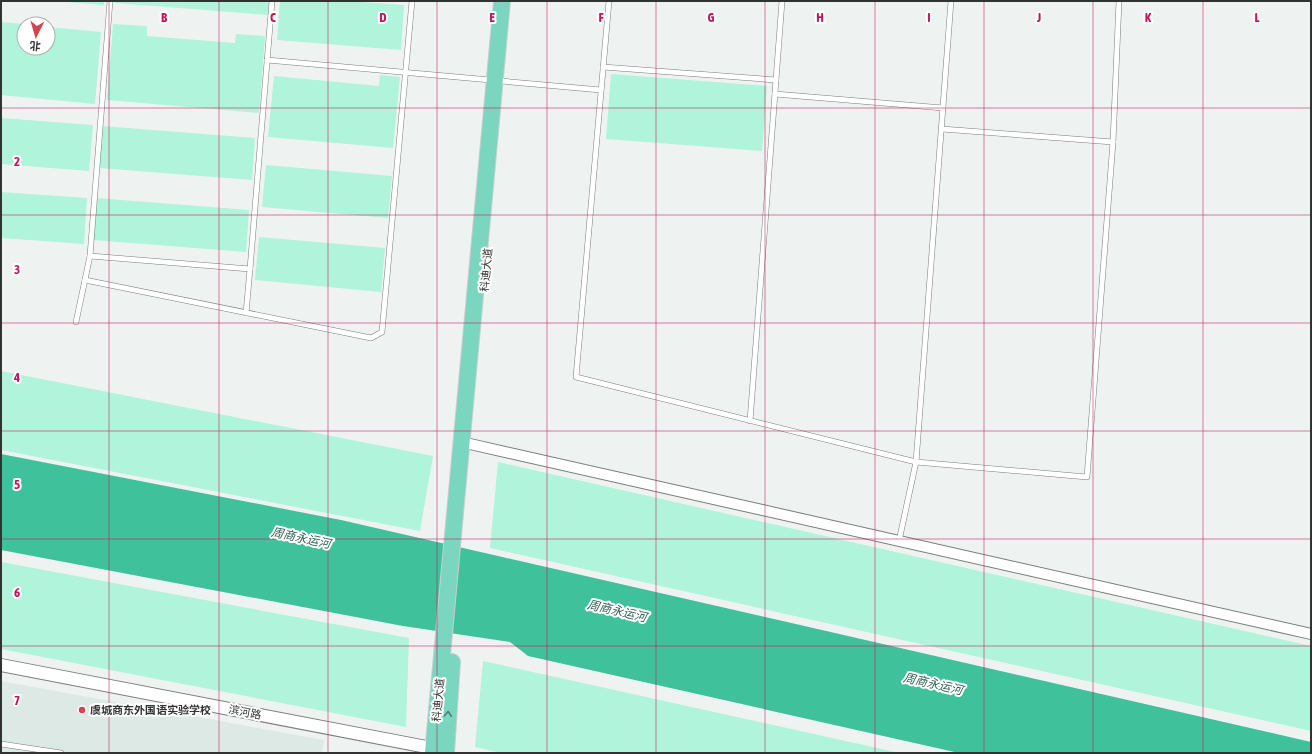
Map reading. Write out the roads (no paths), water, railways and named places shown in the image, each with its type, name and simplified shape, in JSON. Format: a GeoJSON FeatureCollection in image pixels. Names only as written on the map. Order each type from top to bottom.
{"type":"FeatureCollection","features":[{"type":"Feature","properties":{"kind":"main road","name":"科迪大道"},"geometry":{"type":"LineString","coordinates":[[457,538],[470,444],[499,81],[502,1]]}},
{"type":"Feature","properties":{"kind":"main road","name":"科迪大道"},"geometry":{"type":"LineString","coordinates":[[442,752],[448,647],[457,538],[499,81],[511,1]]}},
{"type":"Feature","properties":{"kind":"street"},"geometry":{"type":"LineString","coordinates":[[470,444],[1311,634]]}},
{"type":"Feature","properties":{"kind":"street","name":"滨河路"},"geometry":{"type":"LineString","coordinates":[[1,665],[442,752]]}},
{"type":"Feature","properties":{"kind":"lane"},"geometry":{"type":"LineString","coordinates":[[76,322],[90,256],[110,1]]}},
{"type":"Feature","properties":{"kind":"lane"},"geometry":{"type":"LineString","coordinates":[[246,313],[272,1]]}},
{"type":"Feature","properties":{"kind":"lane"},"geometry":{"type":"LineString","coordinates":[[85,280],[371,338],[382,332],[412,1]]}},
{"type":"Feature","properties":{"kind":"lane"},"geometry":{"type":"LineString","coordinates":[[609,1],[576,377],[916,462],[1087,477],[1113,142],[1119,1]]}},
{"type":"Feature","properties":{"kind":"lane"},"geometry":{"type":"LineString","coordinates":[[750,420],[782,1]]}},
{"type":"Feature","properties":{"kind":"lane"},"geometry":{"type":"LineString","coordinates":[[899,541],[916,462],[952,1]]}},
{"type":"Feature","properties":{"kind":"lane"},"geometry":{"type":"LineString","coordinates":[[267,60],[601,90]]}},
{"type":"Feature","properties":{"kind":"lane"},"geometry":{"type":"LineString","coordinates":[[603,67],[776,80]]}},
{"type":"Feature","properties":{"kind":"lane"},"geometry":{"type":"LineString","coordinates":[[774,94],[943,108]]}},
{"type":"Feature","properties":{"kind":"lane"},"geometry":{"type":"LineString","coordinates":[[942,129],[1113,142]]}},
{"type":"Feature","properties":{"kind":"lane"},"geometry":{"type":"LineString","coordinates":[[90,256],[250,269]]}},
{"type":"Feature","properties":{"kind":"lane"},"geometry":{"type":"LineString","coordinates":[[1,744],[61,753]]}},
{"type":"Feature","properties":{"kind":"water","name":"周商永运河"},"geometry":{"type":"Polygon","coordinates":[[[1,454],[341,520],[1311,742],[1311,753],[959,753],[528,656],[510,642],[403,626],[1,550],[1,454]]]}},
{"type":"Feature","properties":{"kind":"place","name":"虞城商东外国语实验学校"},"geometry":{"type":"Point","coordinates":[82,710]}}]}
